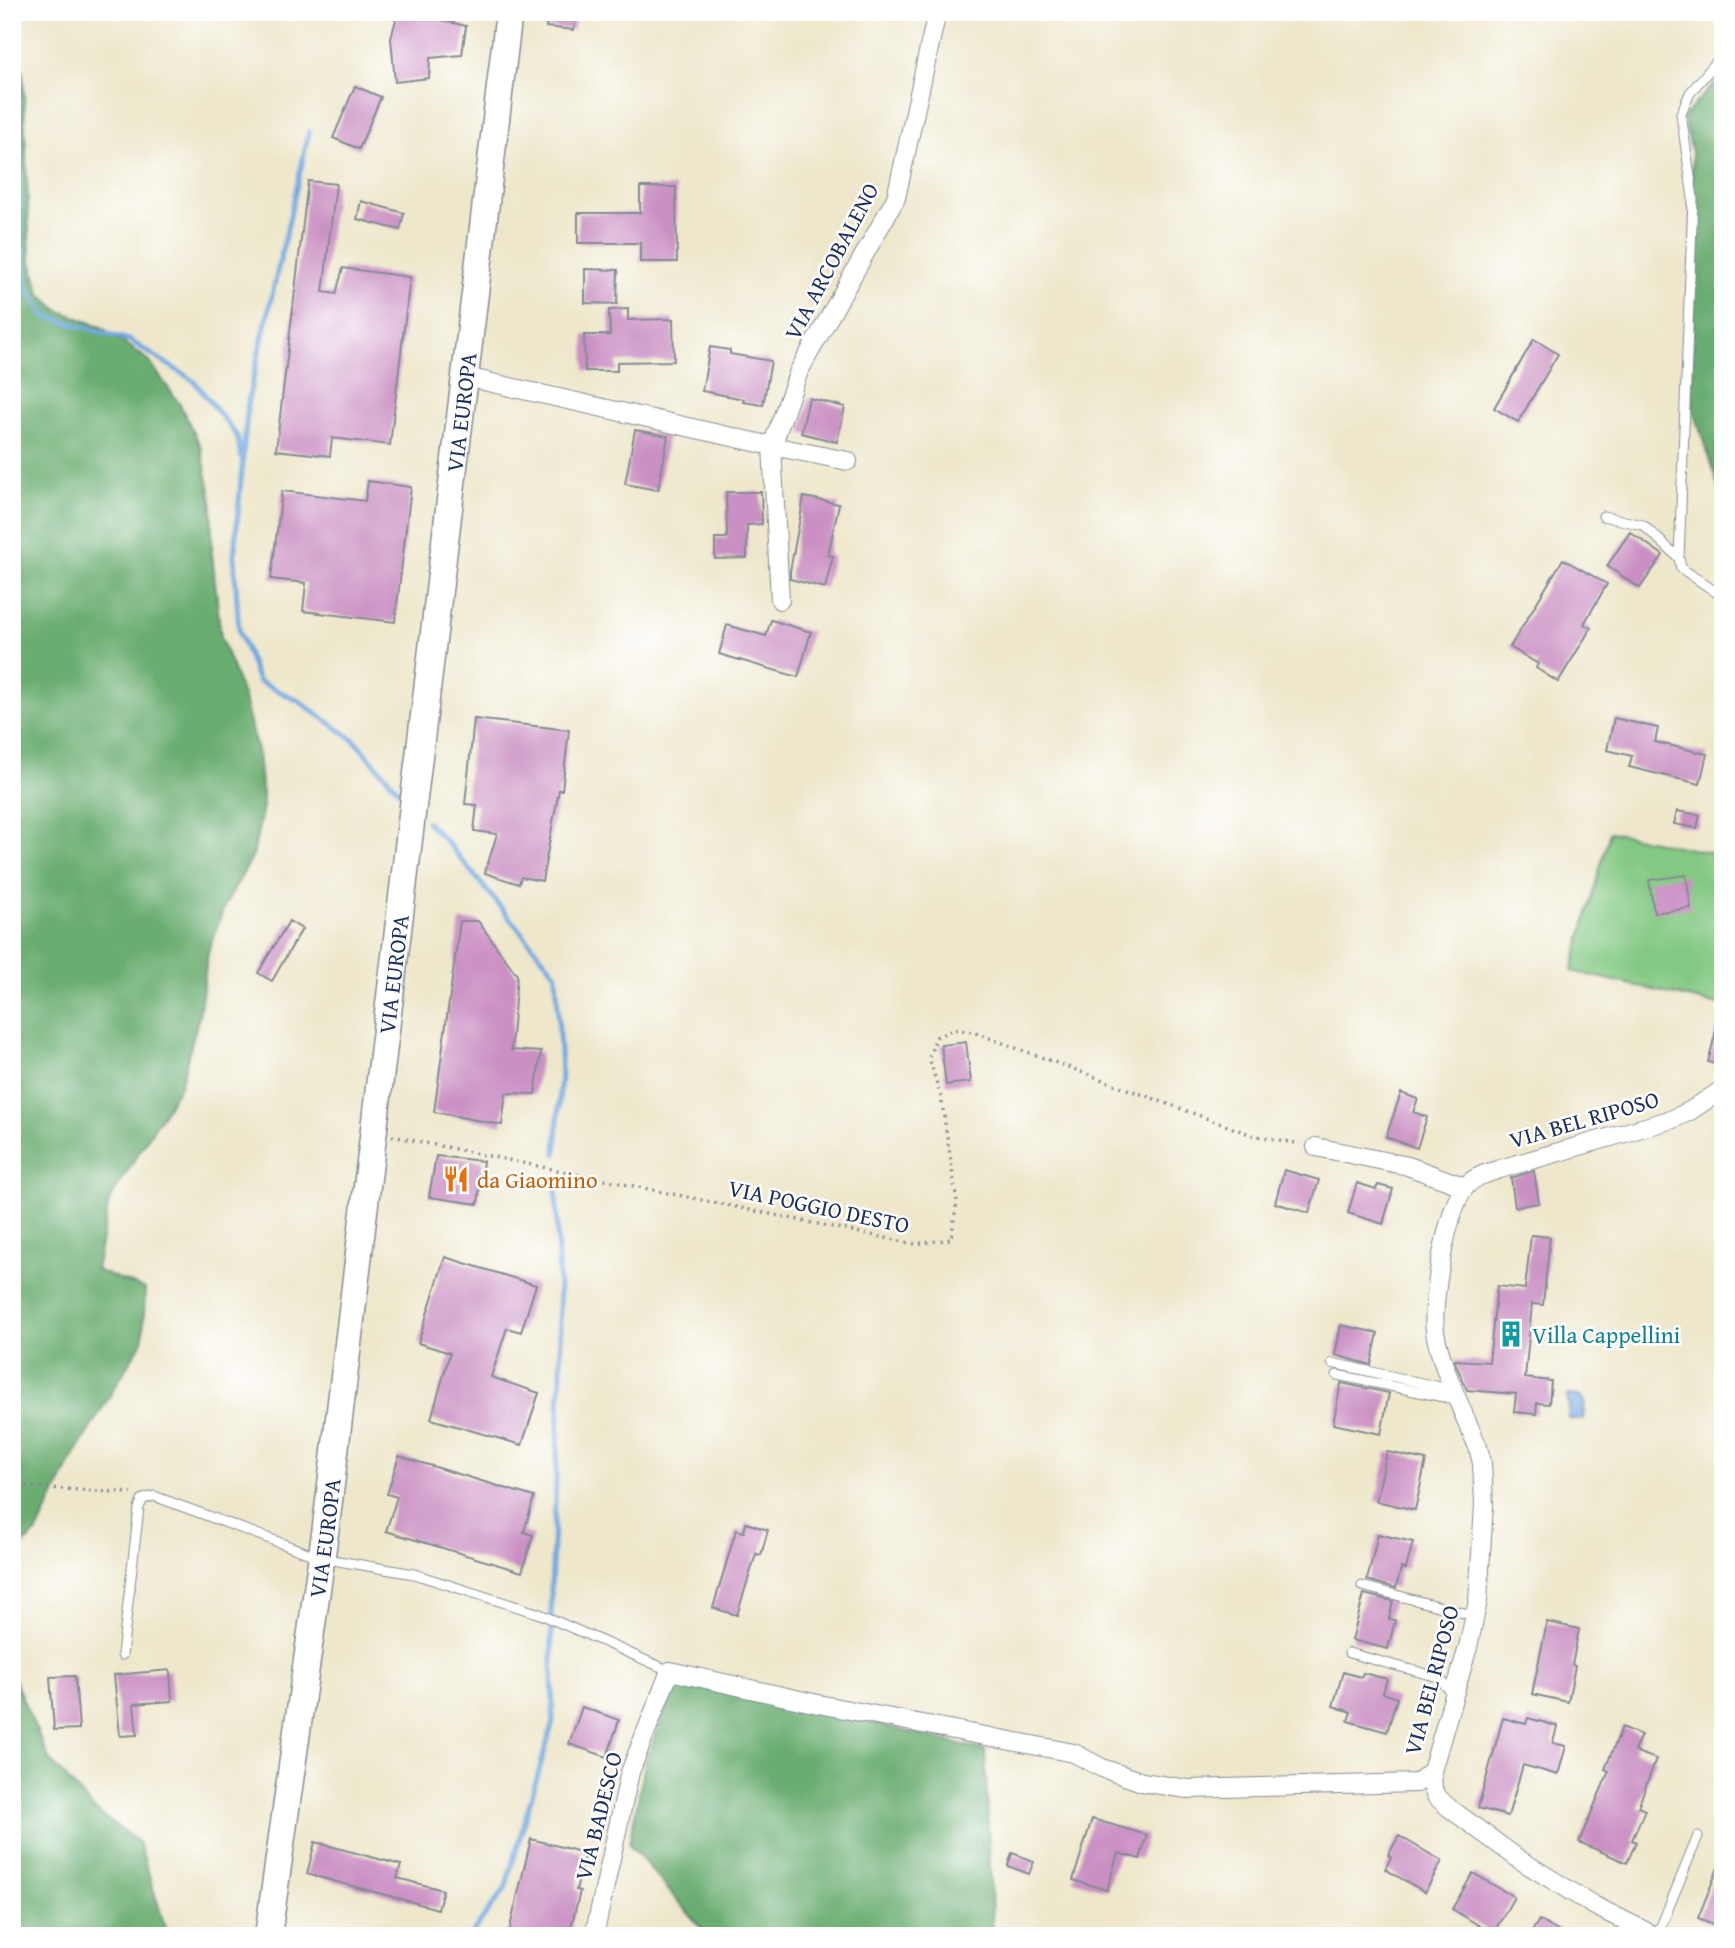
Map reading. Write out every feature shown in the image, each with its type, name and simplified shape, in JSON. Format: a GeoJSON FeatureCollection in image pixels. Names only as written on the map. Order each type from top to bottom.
{"type":"FeatureCollection","features":[{"type":"Feature","properties":{"kind":"main road","name":"VIA EUROPA"},"geometry":{"type":"LineString","coordinates":[[268,1936],[321,1558],[509,12]]}},
{"type":"Feature","properties":{"kind":"street","name":"VIA ARCOBALENO"},"geometry":{"type":"LineString","coordinates":[[780,600],[772,446],[799,371],[896,198],[937,12]]}},
{"type":"Feature","properties":{"kind":"street"},"geometry":{"type":"LineString","coordinates":[[466,377],[848,461]]}},
{"type":"Feature","properties":{"kind":"street","name":"VIA BEL RIPOSO"},"geometry":{"type":"LineString","coordinates":[[1656,1936],[1593,1905],[1520,1860],[1448,1807],[1436,1796],[1433,1789],[1432,1771],[1475,1616],[1484,1504],[1482,1463],[1478,1447],[1440,1353],[1434,1315],[1438,1276],[1458,1197],[1474,1179],[1667,1121],[1690,1111],[1723,1088]]}},
{"type":"Feature","properties":{"kind":"street"},"geometry":{"type":"LineString","coordinates":[[1316,1147],[1408,1166],[1465,1187]]}},
{"type":"Feature","properties":{"kind":"street"},"geometry":{"type":"LineString","coordinates":[[670,1671],[818,1704],[1074,1753],[1102,1768],[1142,1782],[1186,1789],[1416,1783],[1432,1771]]}},
{"type":"Feature","properties":{"kind":"street","name":"VIA BADESCO"},"geometry":{"type":"LineString","coordinates":[[594,1936],[630,1772],[670,1671]]}},
{"type":"Feature","properties":{"kind":"lane"},"geometry":{"type":"LineString","coordinates":[[1723,54],[1690,93],[1681,114],[1693,198],[1679,558],[1681,568],[1723,597]]}},
{"type":"Feature","properties":{"kind":"lane"},"geometry":{"type":"LineString","coordinates":[[1603,516],[1643,525],[1679,558]]}},
{"type":"Feature","properties":{"kind":"lane"},"geometry":{"type":"LineString","coordinates":[[1332,1363],[1457,1395]]}},
{"type":"Feature","properties":{"kind":"lane"},"geometry":{"type":"LineString","coordinates":[[1337,1375],[1457,1395]]}},
{"type":"Feature","properties":{"kind":"lane"},"geometry":{"type":"LineString","coordinates":[[122,1656],[139,1508],[143,1499],[153,1496],[321,1558],[414,1574],[540,1614],[670,1671]]}},
{"type":"Feature","properties":{"kind":"lane"},"geometry":{"type":"LineString","coordinates":[[1362,1586],[1475,1616]]}},
{"type":"Feature","properties":{"kind":"lane"},"geometry":{"type":"LineString","coordinates":[[1349,1653],[1437,1677],[1454,1695]]}},
{"type":"Feature","properties":{"kind":"lane"},"geometry":{"type":"LineString","coordinates":[[1656,1936],[1698,1836]]}},
{"type":"Feature","properties":{"kind":"path","name":"VIA POGGIO DESTO"},"geometry":{"type":"LineString","coordinates":[[373,1132],[915,1244],[951,1239],[957,1201],[941,1097],[929,1058],[936,1037],[954,1029],[974,1032],[1252,1135],[1316,1147]]}},
{"type":"Feature","properties":{"kind":"path"},"geometry":{"type":"LineString","coordinates":[[12,1486],[135,1493],[143,1499]]}},
{"type":"Feature","properties":{"kind":"green space"},"geometry":{"type":"Polygon","coordinates":[[[12,37],[23,75],[30,258],[40,294],[58,310],[101,327],[148,360],[179,403],[201,447],[212,501],[212,554],[221,638],[243,695],[258,755],[263,806],[253,856],[225,905],[208,952],[199,1016],[180,1086],[109,1201],[96,1270],[145,1289],[143,1340],[72,1459],[37,1532],[12,1555],[12,37]]]}},
{"type":"Feature","properties":{"kind":"green space"},"geometry":{"type":"Polygon","coordinates":[[[1723,74],[1723,502],[1693,408],[1692,152],[1683,117],[1723,74]]]}},
{"type":"Feature","properties":{"kind":"green space"},"geometry":{"type":"Polygon","coordinates":[[[1610,832],[1711,853],[1723,915],[1723,1006],[1572,971],[1610,832]]]}},
{"type":"Feature","properties":{"kind":"green space"},"geometry":{"type":"Polygon","coordinates":[[[12,1675],[49,1759],[93,1808],[139,1843],[168,1936],[12,1936],[12,1675]]]}},
{"type":"Feature","properties":{"kind":"green space"},"geometry":{"type":"Polygon","coordinates":[[[679,1676],[985,1750],[993,1936],[708,1936],[629,1844],[645,1762],[679,1676]]]}},
{"type":"Feature","properties":{"kind":"water"},"geometry":{"type":"Polygon","coordinates":[[[1567,1395],[1580,1396],[1585,1401],[1583,1420],[1568,1419],[1567,1395]]]}},
{"type":"Feature","properties":{"kind":"building"},"geometry":{"type":"Polygon","coordinates":[[[398,12],[409,12],[466,26],[462,55],[430,58],[429,78],[395,82],[391,38],[398,12]]]}},
{"type":"Feature","properties":{"kind":"building"},"geometry":{"type":"Polygon","coordinates":[[[548,12],[576,12],[574,30],[546,27],[548,12]]]}},
{"type":"Feature","properties":{"kind":"building"},"geometry":{"type":"Polygon","coordinates":[[[355,86],[381,97],[359,149],[333,138],[355,86]]]}},
{"type":"Feature","properties":{"kind":"building"},"geometry":{"type":"Polygon","coordinates":[[[308,181],[336,184],[323,292],[336,294],[343,268],[410,277],[390,445],[332,438],[330,456],[276,450],[308,181]]]}},
{"type":"Feature","properties":{"kind":"building"},"geometry":{"type":"Polygon","coordinates":[[[640,187],[676,187],[677,262],[640,262],[640,243],[578,243],[578,213],[640,213],[640,187]]]}},
{"type":"Feature","properties":{"kind":"building"},"geometry":{"type":"Polygon","coordinates":[[[361,201],[404,213],[400,230],[357,219],[361,201]]]}},
{"type":"Feature","properties":{"kind":"building"},"geometry":{"type":"Polygon","coordinates":[[[585,269],[618,270],[617,304],[585,303],[585,269]]]}},
{"type":"Feature","properties":{"kind":"building"},"geometry":{"type":"Polygon","coordinates":[[[628,309],[628,320],[673,319],[674,361],[617,362],[617,371],[585,371],[584,335],[610,335],[609,310],[628,309]]]}},
{"type":"Feature","properties":{"kind":"building"},"geometry":{"type":"Polygon","coordinates":[[[1534,339],[1558,354],[1518,422],[1494,408],[1534,339]]]}},
{"type":"Feature","properties":{"kind":"building"},"geometry":{"type":"Polygon","coordinates":[[[710,347],[730,350],[730,354],[771,361],[763,405],[702,391],[710,347]]]}},
{"type":"Feature","properties":{"kind":"building"},"geometry":{"type":"Polygon","coordinates":[[[809,398],[845,407],[837,442],[801,433],[809,398]]]}},
{"type":"Feature","properties":{"kind":"building"},"geometry":{"type":"Polygon","coordinates":[[[635,430],[668,436],[658,490],[625,484],[635,430]]]}},
{"type":"Feature","properties":{"kind":"building"},"geometry":{"type":"Polygon","coordinates":[[[368,481],[411,487],[395,622],[303,611],[306,583],[271,579],[282,491],[365,501],[368,481]]]}},
{"type":"Feature","properties":{"kind":"building"},"geometry":{"type":"Polygon","coordinates":[[[726,492],[761,492],[762,524],[747,525],[747,558],[715,559],[715,538],[727,538],[726,492]]]}},
{"type":"Feature","properties":{"kind":"building"},"geometry":{"type":"Polygon","coordinates":[[[804,497],[839,504],[828,555],[833,556],[825,588],[790,579],[804,497]]]}},
{"type":"Feature","properties":{"kind":"building"},"geometry":{"type":"Polygon","coordinates":[[[1630,532],[1663,555],[1640,588],[1607,566],[1630,532]]]}},
{"type":"Feature","properties":{"kind":"building"},"geometry":{"type":"Polygon","coordinates":[[[1563,559],[1607,584],[1584,624],[1591,628],[1558,682],[1536,668],[1538,664],[1510,647],[1563,559]]]}},
{"type":"Feature","properties":{"kind":"building"},"geometry":{"type":"Polygon","coordinates":[[[771,620],[811,632],[798,677],[719,654],[727,625],[766,636],[771,620]]]}},
{"type":"Feature","properties":{"kind":"building"},"geometry":{"type":"Polygon","coordinates":[[[1614,718],[1658,728],[1655,742],[1707,754],[1700,784],[1629,767],[1632,756],[1607,750],[1614,718]]]}},
{"type":"Feature","properties":{"kind":"building"},"geometry":{"type":"Polygon","coordinates":[[[474,719],[569,730],[562,790],[559,790],[542,881],[521,877],[519,884],[485,873],[497,834],[474,831],[477,805],[465,804],[474,719]]]}},
{"type":"Feature","properties":{"kind":"building"},"geometry":{"type":"Polygon","coordinates":[[[1677,811],[1700,815],[1697,828],[1674,824],[1677,811]]]}},
{"type":"Feature","properties":{"kind":"building"},"geometry":{"type":"Polygon","coordinates":[[[1686,875],[1691,908],[1654,913],[1649,880],[1686,875]]]}},
{"type":"Feature","properties":{"kind":"building"},"geometry":{"type":"Polygon","coordinates":[[[289,921],[302,929],[272,981],[258,973],[289,921]]]}},
{"type":"Feature","properties":{"kind":"building"},"geometry":{"type":"Polygon","coordinates":[[[460,921],[478,921],[517,975],[511,1050],[541,1052],[535,1094],[506,1093],[502,1125],[434,1112],[460,921]]]}},
{"type":"Feature","properties":{"kind":"building"},"geometry":{"type":"Polygon","coordinates":[[[1718,1023],[1723,1023],[1723,1066],[1708,1062],[1718,1023]]]}},
{"type":"Feature","properties":{"kind":"building"},"geometry":{"type":"Polygon","coordinates":[[[966,1042],[971,1082],[946,1085],[941,1045],[966,1042]]]}},
{"type":"Feature","properties":{"kind":"building"},"geometry":{"type":"Polygon","coordinates":[[[1401,1093],[1418,1099],[1413,1112],[1427,1117],[1417,1148],[1386,1137],[1401,1093]]]}},
{"type":"Feature","properties":{"kind":"building","name":"da Giaomino"},"geometry":{"type":"Polygon","coordinates":[[[436,1156],[483,1161],[478,1204],[429,1197],[436,1156]]]}},
{"type":"Feature","properties":{"kind":"building"},"geometry":{"type":"Polygon","coordinates":[[[1284,1170],[1319,1180],[1309,1213],[1275,1203],[1284,1170]]]}},
{"type":"Feature","properties":{"kind":"building"},"geometry":{"type":"Polygon","coordinates":[[[1534,1171],[1539,1203],[1515,1207],[1511,1178],[1534,1171]]]}},
{"type":"Feature","properties":{"kind":"building"},"geometry":{"type":"Polygon","coordinates":[[[1357,1183],[1376,1189],[1378,1185],[1393,1189],[1383,1224],[1348,1213],[1357,1183]]]}},
{"type":"Feature","properties":{"kind":"building","name":"Villa Cappellini"},"geometry":{"type":"Polygon","coordinates":[[[1531,1235],[1550,1237],[1543,1305],[1532,1304],[1525,1378],[1551,1381],[1549,1404],[1537,1403],[1536,1414],[1514,1412],[1516,1394],[1467,1390],[1454,1360],[1489,1362],[1497,1286],[1525,1289],[1531,1235]]]}},
{"type":"Feature","properties":{"kind":"building"},"geometry":{"type":"Polygon","coordinates":[[[445,1257],[536,1285],[521,1332],[507,1328],[491,1377],[539,1393],[522,1445],[431,1419],[450,1353],[418,1343],[445,1257]]]}},
{"type":"Feature","properties":{"kind":"building"},"geometry":{"type":"Polygon","coordinates":[[[1341,1325],[1378,1333],[1371,1365],[1335,1355],[1341,1325]]]}},
{"type":"Feature","properties":{"kind":"building"},"geometry":{"type":"Polygon","coordinates":[[[1341,1383],[1389,1393],[1381,1434],[1333,1424],[1341,1383]]]}},
{"type":"Feature","properties":{"kind":"building"},"geometry":{"type":"Polygon","coordinates":[[[1387,1452],[1426,1460],[1415,1510],[1376,1501],[1387,1452]]]}},
{"type":"Feature","properties":{"kind":"building"},"geometry":{"type":"Polygon","coordinates":[[[399,1456],[534,1497],[524,1532],[533,1535],[522,1572],[386,1531],[397,1497],[387,1494],[399,1456]]]}},
{"type":"Feature","properties":{"kind":"building"},"geometry":{"type":"Polygon","coordinates":[[[746,1523],[768,1530],[761,1555],[756,1554],[737,1615],[713,1608],[736,1530],[744,1532],[746,1523]]]}},
{"type":"Feature","properties":{"kind":"building"},"geometry":{"type":"Polygon","coordinates":[[[1378,1534],[1413,1542],[1406,1569],[1401,1568],[1396,1588],[1367,1580],[1378,1534]]]}},
{"type":"Feature","properties":{"kind":"building"},"geometry":{"type":"Polygon","coordinates":[[[1364,1594],[1393,1601],[1389,1619],[1395,1620],[1388,1649],[1352,1640],[1364,1594]]]}},
{"type":"Feature","properties":{"kind":"building"},"geometry":{"type":"Polygon","coordinates":[[[1547,1622],[1579,1629],[1568,1702],[1532,1694],[1547,1622]]]}},
{"type":"Feature","properties":{"kind":"building"},"geometry":{"type":"Polygon","coordinates":[[[170,1670],[172,1701],[134,1704],[137,1735],[120,1736],[114,1675],[170,1670]]]}},
{"type":"Feature","properties":{"kind":"building"},"geometry":{"type":"Polygon","coordinates":[[[1343,1672],[1361,1677],[1363,1673],[1387,1679],[1383,1693],[1397,1698],[1387,1732],[1348,1721],[1351,1712],[1333,1706],[1343,1672]]]}},
{"type":"Feature","properties":{"kind":"building"},"geometry":{"type":"Polygon","coordinates":[[[75,1676],[79,1729],[54,1730],[50,1677],[75,1676]]]}},
{"type":"Feature","properties":{"kind":"building"},"geometry":{"type":"Polygon","coordinates":[[[582,1707],[619,1720],[607,1757],[569,1744],[582,1707]]]}},
{"type":"Feature","properties":{"kind":"building"},"geometry":{"type":"Polygon","coordinates":[[[1503,1718],[1526,1724],[1528,1718],[1557,1726],[1553,1743],[1566,1746],[1558,1775],[1523,1765],[1508,1816],[1478,1808],[1503,1718]]]}},
{"type":"Feature","properties":{"kind":"building"},"geometry":{"type":"Polygon","coordinates":[[[1622,1727],[1641,1735],[1634,1751],[1656,1759],[1638,1807],[1645,1810],[1632,1840],[1636,1842],[1627,1863],[1579,1842],[1609,1771],[1605,1769],[1622,1727]]]}},
{"type":"Feature","properties":{"kind":"building"},"geometry":{"type":"Polygon","coordinates":[[[1092,1819],[1147,1835],[1140,1859],[1118,1853],[1107,1890],[1073,1880],[1092,1819]]]}},
{"type":"Feature","properties":{"kind":"building"},"geometry":{"type":"Polygon","coordinates":[[[1399,1836],[1442,1861],[1425,1892],[1385,1869],[1391,1857],[1388,1855],[1399,1836]]]}},
{"type":"Feature","properties":{"kind":"building"},"geometry":{"type":"Polygon","coordinates":[[[531,1839],[585,1853],[576,1890],[580,1891],[569,1936],[508,1936],[531,1839]]]}},
{"type":"Feature","properties":{"kind":"building"},"geometry":{"type":"Polygon","coordinates":[[[315,1842],[401,1865],[397,1878],[443,1890],[438,1909],[307,1874],[315,1842]]]}},
{"type":"Feature","properties":{"kind":"building"},"geometry":{"type":"Polygon","coordinates":[[[1012,1853],[1034,1861],[1029,1874],[1008,1866],[1012,1853]]]}},
{"type":"Feature","properties":{"kind":"building"},"geometry":{"type":"Polygon","coordinates":[[[1723,1858],[1723,1928],[1698,1918],[1723,1858]]]}},
{"type":"Feature","properties":{"kind":"building"},"geometry":{"type":"Polygon","coordinates":[[[1473,1873],[1514,1897],[1493,1934],[1452,1909],[1473,1873]]]}},
{"type":"Feature","properties":{"kind":"building"},"geometry":{"type":"Polygon","coordinates":[[[1539,1920],[1566,1936],[1529,1936],[1539,1920]]]}},
{"type":"Feature","properties":{"kind":"waterway"},"geometry":{"type":"LineString","coordinates":[[12,19],[14,12]]}},
{"type":"Feature","properties":{"kind":"waterway"},"geometry":{"type":"LineString","coordinates":[[12,119],[16,131],[26,285],[45,316],[129,340],[194,381],[237,436],[241,457]]}},
{"type":"Feature","properties":{"kind":"waterway"},"geometry":{"type":"LineString","coordinates":[[309,132],[248,401],[234,558],[239,631],[258,681],[299,701],[355,741],[400,792]]}},
{"type":"Feature","properties":{"kind":"waterway"},"geometry":{"type":"LineString","coordinates":[[427,822],[451,847],[556,974],[561,1071],[556,1154]]}},
{"type":"Feature","properties":{"kind":"waterway"},"geometry":{"type":"LineString","coordinates":[[470,1936],[505,1889],[553,1722],[551,1589],[561,1370],[556,1184]]}},
{"type":"Feature","properties":{"kind":"place","name":"da Giaomino"},"geometry":{"type":"Point","coordinates":[456,1179]}},
{"type":"Feature","properties":{"kind":"place","name":"Villa Cappellini"},"geometry":{"type":"Point","coordinates":[1511,1334]}}]}
